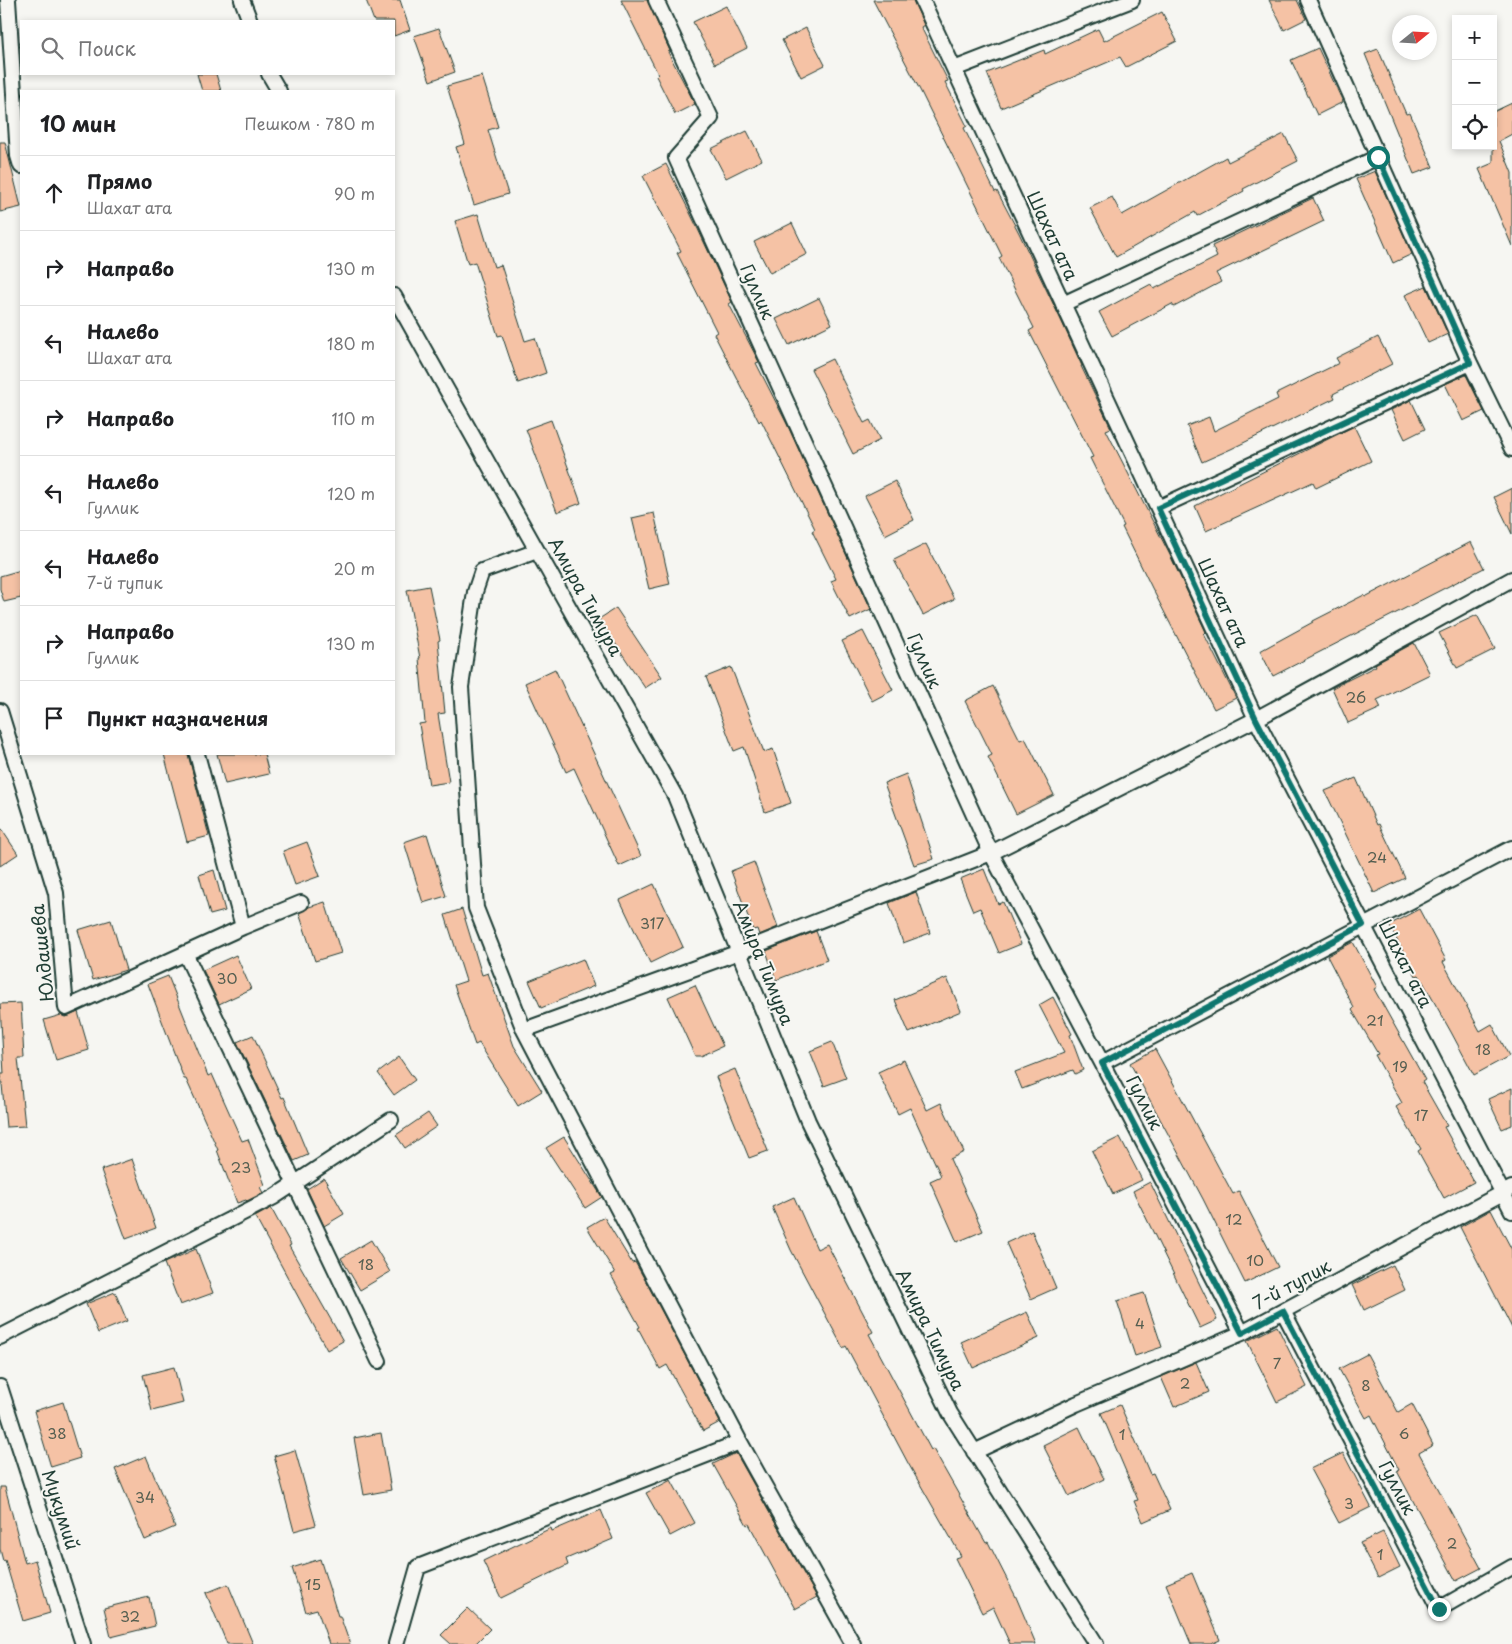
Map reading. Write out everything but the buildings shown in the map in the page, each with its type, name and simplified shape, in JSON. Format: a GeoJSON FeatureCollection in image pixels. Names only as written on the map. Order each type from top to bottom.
{"type":"FeatureCollection","features":[{"type":"Feature","properties":{"kind":"street"},"geometry":{"type":"LineString","coordinates":[[8,0],[20,159]]}},
{"type":"Feature","properties":{"kind":"street"},"geometry":{"type":"LineString","coordinates":[[242,0],[250,20]]}},
{"type":"Feature","properties":{"kind":"street","name":"Гуллик"},"geometry":{"type":"LineString","coordinates":[[656,0],[712,118],[676,158],[991,853],[1242,1333]]}},
{"type":"Feature","properties":{"kind":"street","name":"Шахат ата"},"geometry":{"type":"LineString","coordinates":[[922,0],[1256,719],[1363,925],[1507,1190],[1512,1212]]}},
{"type":"Feature","properties":{"kind":"street"},"geometry":{"type":"LineString","coordinates":[[954,69],[1132,0]]}},
{"type":"Feature","properties":{"kind":"street"},"geometry":{"type":"LineString","coordinates":[[1308,0],[1470,363],[1512,449]]}},
{"type":"Feature","properties":{"kind":"street"},"geometry":{"type":"LineString","coordinates":[[270,75],[278,90]]}},
{"type":"Feature","properties":{"kind":"street"},"geometry":{"type":"LineString","coordinates":[[1063,304],[1378,157]]}},
{"type":"Feature","properties":{"kind":"street","name":"Амира Тимура"},"geometry":{"type":"LineString","coordinates":[[395,298],[675,796],[808,1121],[950,1413],[1096,1644]]}},
{"type":"Feature","properties":{"kind":"street"},"geometry":{"type":"LineString","coordinates":[[1158,508],[1470,363]]}},
{"type":"Feature","properties":{"kind":"street"},"geometry":{"type":"LineString","coordinates":[[537,551],[482,571],[475,592],[462,687],[476,908],[524,1030],[740,1442],[853,1644]]}},
{"type":"Feature","properties":{"kind":"street"},"geometry":{"type":"LineString","coordinates":[[524,1030],[739,952],[991,853],[1256,719],[1512,579]]}},
{"type":"Feature","properties":{"kind":"street","name":"Юлдашева"},"geometry":{"type":"LineString","coordinates":[[0,711],[56,893],[66,1008],[243,927],[301,903]]}},
{"type":"Feature","properties":{"kind":"street"},"geometry":{"type":"LineString","coordinates":[[197,755],[243,927]]}},
{"type":"Feature","properties":{"kind":"street"},"geometry":{"type":"LineString","coordinates":[[1102,1063],[1512,848]]}},
{"type":"Feature","properties":{"kind":"street"},"geometry":{"type":"LineString","coordinates":[[185,954],[379,1361]]}},
{"type":"Feature","properties":{"kind":"street"},"geometry":{"type":"LineString","coordinates":[[0,1336],[274,1198],[391,1120]]}},
{"type":"Feature","properties":{"kind":"street","name":"7-й тупик"},"geometry":{"type":"LineString","coordinates":[[974,1452],[1076,1404],[1242,1333],[1507,1190]]}},
{"type":"Feature","properties":{"kind":"street","name":"Гуллик"},"geometry":{"type":"LineString","coordinates":[[1283,1311],[1439,1609],[1512,1567]]}},
{"type":"Feature","properties":{"kind":"street","name":"Мукумий"},"geometry":{"type":"LineString","coordinates":[[0,1387],[83,1644]]}},
{"type":"Feature","properties":{"kind":"street"},"geometry":{"type":"LineString","coordinates":[[396,1644],[418,1567],[740,1442]]}},
{"type":"Feature","properties":{"kind":"route"},"geometry":{"type":"LineString","coordinates":[[1378,157],[1470,363],[1158,508],[1256,719],[1363,925],[1102,1063],[1242,1333],[1283,1311],[1439,1609]]}}]}
